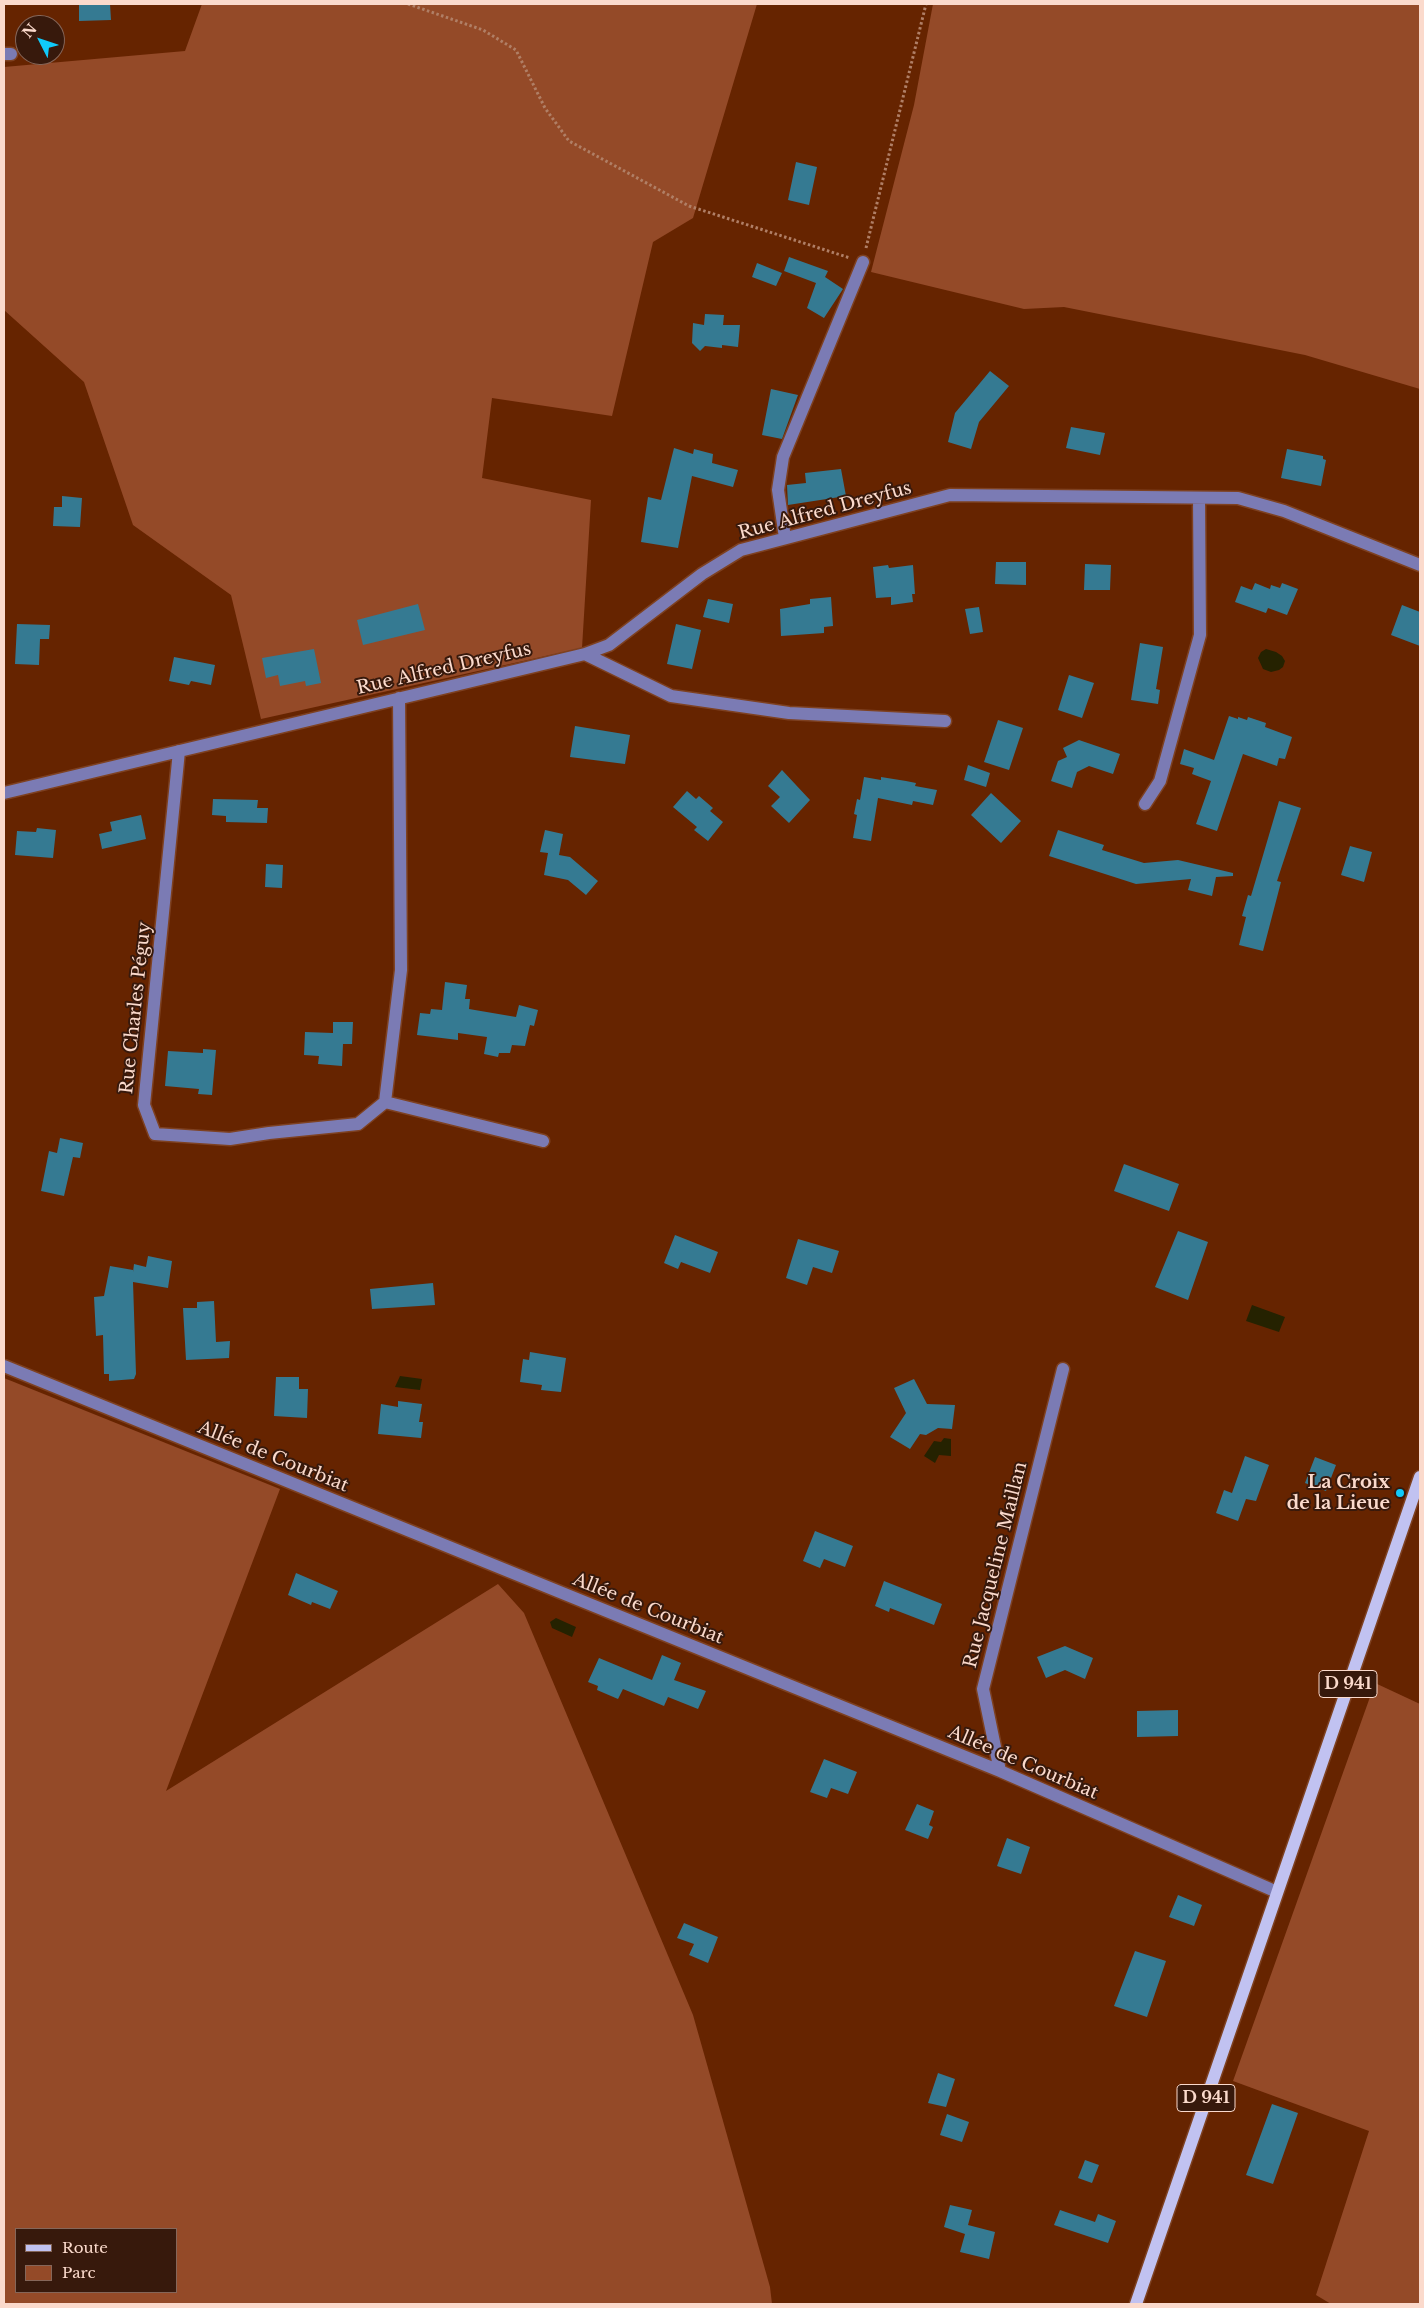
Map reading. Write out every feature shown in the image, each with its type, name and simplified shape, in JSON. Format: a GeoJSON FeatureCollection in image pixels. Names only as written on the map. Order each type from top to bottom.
{"type":"FeatureCollection","features":[{"type":"Feature","properties":{"kind":"main road","name":"D 941"},"geometry":{"type":"LineString","coordinates":[[1136,2304],[1420,1477]]}},
{"type":"Feature","properties":{"kind":"street"},"geometry":{"type":"LineString","coordinates":[[785,538],[778,490],[783,457],[863,262]]}},
{"type":"Feature","properties":{"kind":"street","name":"Rue Alfred Dreyfus"},"geometry":{"type":"LineString","coordinates":[[4,793],[585,654],[609,645],[702,574],[741,550],[950,496],[1238,498],[1284,511],[1420,565]]}},
{"type":"Feature","properties":{"kind":"street"},"geometry":{"type":"LineString","coordinates":[[1145,804],[1160,782],[1200,635],[1199,498]]}},
{"type":"Feature","properties":{"kind":"street"},"geometry":{"type":"LineString","coordinates":[[585,654],[671,696],[789,713],[945,721]]}},
{"type":"Feature","properties":{"kind":"street"},"geometry":{"type":"LineString","coordinates":[[399,698],[401,970],[384,1102],[543,1141]]}},
{"type":"Feature","properties":{"kind":"street","name":"Rue Charles Péguy"},"geometry":{"type":"LineString","coordinates":[[179,751],[144,1105],[155,1134],[230,1139],[358,1124],[384,1102]]}},
{"type":"Feature","properties":{"kind":"street","name":"Allée de Courbiat"},"geometry":{"type":"LineString","coordinates":[[4,1366],[1000,1771],[1277,1892]]}},
{"type":"Feature","properties":{"kind":"street","name":"Rue Jacqueline Maillan"},"geometry":{"type":"LineString","coordinates":[[1000,1771],[983,1689],[1063,1369]]}},
{"type":"Feature","properties":{"kind":"path"},"geometry":{"type":"LineString","coordinates":[[408,4],[483,30],[516,50],[545,108],[570,141],[689,206],[863,262],[926,4]]}},
{"type":"Feature","properties":{"kind":"green space"},"geometry":{"type":"Polygon","coordinates":[[[202,4],[757,4],[693,218],[653,242],[612,416],[492,398],[482,478],[591,500],[582,648],[261,719],[231,595],[133,525],[84,382],[4,310],[4,67],[65,65],[65,62],[185,51],[202,4]]]}},
{"type":"Feature","properties":{"kind":"green space"},"geometry":{"type":"Polygon","coordinates":[[[933,4],[1420,4],[1420,389],[1305,355],[1064,307],[1024,309],[871,272],[914,105],[933,4]]]}},
{"type":"Feature","properties":{"kind":"green space"},"geometry":{"type":"Polygon","coordinates":[[[4,1378],[280,1489],[166,1791],[498,1584],[524,1613],[693,2015],[770,2287],[772,2304],[4,2304],[4,1378]]]}},
{"type":"Feature","properties":{"kind":"green space"},"geometry":{"type":"Polygon","coordinates":[[[1375,1683],[1420,1704],[1420,2304],[1331,2304],[1316,2295],[1369,2131],[1233,2081],[1375,1683]]]}},
{"type":"Feature","properties":{"kind":"shaded area"},"geometry":{"type":"Polygon","coordinates":[[[1266,649],[1282,656],[1285,661],[1283,667],[1271,672],[1263,669],[1258,658],[1261,652],[1266,649]]]}},
{"type":"Feature","properties":{"kind":"shaded area"},"geometry":{"type":"Polygon","coordinates":[[[1252,1305],[1285,1317],[1279,1332],[1246,1321],[1252,1305]]]}},
{"type":"Feature","properties":{"kind":"shaded area"},"geometry":{"type":"Polygon","coordinates":[[[400,1376],[422,1379],[420,1390],[395,1387],[400,1376]]]}},
{"type":"Feature","properties":{"kind":"shaded area"},"geometry":{"type":"Polygon","coordinates":[[[944,1438],[951,1439],[951,1456],[939,1455],[935,1463],[924,1456],[934,1441],[941,1442],[944,1438]]]}},
{"type":"Feature","properties":{"kind":"shaded area"},"geometry":{"type":"Polygon","coordinates":[[[556,1618],[576,1627],[572,1637],[552,1628],[550,1622],[556,1618]]]}},
{"type":"Feature","properties":{"kind":"building"},"geometry":{"type":"Polygon","coordinates":[[[79,4],[110,4],[111,20],[79,21],[79,4]]]}},
{"type":"Feature","properties":{"kind":"building"},"geometry":{"type":"Polygon","coordinates":[[[796,162],[817,167],[809,205],[788,200],[796,162]]]}},
{"type":"Feature","properties":{"kind":"building"},"geometry":{"type":"Polygon","coordinates":[[[789,257],[828,271],[825,277],[843,289],[824,318],[807,308],[816,283],[784,271],[789,257]]]}},
{"type":"Feature","properties":{"kind":"building"},"geometry":{"type":"Polygon","coordinates":[[[757,263],[782,273],[776,286],[752,277],[757,263]]]}},
{"type":"Feature","properties":{"kind":"building"},"geometry":{"type":"Polygon","coordinates":[[[705,314],[724,315],[723,325],[740,325],[738,347],[722,345],[722,348],[705,346],[700,351],[692,343],[693,323],[704,325],[705,314]]]}},
{"type":"Feature","properties":{"kind":"building"},"geometry":{"type":"Polygon","coordinates":[[[990,371],[1009,386],[979,422],[971,449],[948,442],[955,413],[990,371]]]}},
{"type":"Feature","properties":{"kind":"building"},"geometry":{"type":"Polygon","coordinates":[[[771,389],[798,395],[782,439],[762,435],[771,389]]]}},
{"type":"Feature","properties":{"kind":"building"},"geometry":{"type":"Polygon","coordinates":[[[1071,427],[1105,433],[1100,455],[1066,448],[1071,427]]]}},
{"type":"Feature","properties":{"kind":"building"},"geometry":{"type":"Polygon","coordinates":[[[674,448],[693,454],[694,449],[713,454],[712,463],[738,470],[733,487],[692,476],[678,548],[641,542],[648,497],[661,500],[674,448]]]}},
{"type":"Feature","properties":{"kind":"building"},"geometry":{"type":"Polygon","coordinates":[[[1287,449],[1323,456],[1323,459],[1326,460],[1321,486],[1281,478],[1287,449]]]}},
{"type":"Feature","properties":{"kind":"building"},"geometry":{"type":"Polygon","coordinates":[[[841,469],[846,496],[788,505],[787,485],[806,483],[805,473],[841,469]]]}},
{"type":"Feature","properties":{"kind":"building"},"geometry":{"type":"Polygon","coordinates":[[[62,496],[82,498],[80,527],[53,526],[54,507],[62,507],[62,496]]]}},
{"type":"Feature","properties":{"kind":"building"},"geometry":{"type":"Polygon","coordinates":[[[996,562],[1026,562],[1026,585],[995,584],[996,562]]]}},
{"type":"Feature","properties":{"kind":"building"},"geometry":{"type":"Polygon","coordinates":[[[1085,564],[1111,565],[1110,590],[1084,590],[1085,564]]]}},
{"type":"Feature","properties":{"kind":"building"},"geometry":{"type":"Polygon","coordinates":[[[888,565],[889,568],[913,565],[915,594],[912,594],[913,602],[891,605],[891,597],[876,598],[873,567],[888,565]]]}},
{"type":"Feature","properties":{"kind":"building"},"geometry":{"type":"Polygon","coordinates":[[[1255,583],[1270,589],[1271,585],[1280,588],[1282,583],[1298,589],[1287,615],[1268,608],[1266,613],[1235,602],[1241,586],[1252,590],[1255,583]]]}},
{"type":"Feature","properties":{"kind":"building"},"geometry":{"type":"Polygon","coordinates":[[[831,597],[833,626],[824,627],[824,633],[781,636],[780,609],[810,604],[810,599],[831,597]]]}},
{"type":"Feature","properties":{"kind":"building"},"geometry":{"type":"Polygon","coordinates":[[[708,599],[733,604],[729,623],[703,617],[708,599]]]}},
{"type":"Feature","properties":{"kind":"building"},"geometry":{"type":"Polygon","coordinates":[[[418,604],[425,630],[363,645],[357,620],[418,604]]]}},
{"type":"Feature","properties":{"kind":"building"},"geometry":{"type":"Polygon","coordinates":[[[1402,605],[1420,612],[1420,646],[1391,635],[1402,605]]]}},
{"type":"Feature","properties":{"kind":"building"},"geometry":{"type":"Polygon","coordinates":[[[979,607],[983,632],[970,634],[965,609],[979,607]]]}},
{"type":"Feature","properties":{"kind":"building"},"geometry":{"type":"Polygon","coordinates":[[[17,624],[50,625],[49,639],[40,639],[39,665],[15,664],[17,624]]]}},
{"type":"Feature","properties":{"kind":"building"},"geometry":{"type":"Polygon","coordinates":[[[676,624],[701,630],[692,669],[667,664],[676,624]]]}},
{"type":"Feature","properties":{"kind":"building"},"geometry":{"type":"Polygon","coordinates":[[[1140,643],[1163,647],[1156,689],[1160,690],[1158,704],[1131,700],[1140,643]]]}},
{"type":"Feature","properties":{"kind":"building"},"geometry":{"type":"Polygon","coordinates":[[[314,649],[321,683],[306,686],[305,681],[280,686],[278,675],[266,678],[262,658],[314,649]]]}},
{"type":"Feature","properties":{"kind":"building"},"geometry":{"type":"Polygon","coordinates":[[[174,657],[215,665],[211,685],[191,681],[189,685],[169,681],[174,657]]]}},
{"type":"Feature","properties":{"kind":"building"},"geometry":{"type":"Polygon","coordinates":[[[1069,675],[1094,683],[1082,718],[1058,710],[1069,675]]]}},
{"type":"Feature","properties":{"kind":"building"},"geometry":{"type":"Polygon","coordinates":[[[1229,716],[1247,720],[1248,717],[1266,723],[1265,727],[1292,737],[1285,759],[1279,758],[1277,766],[1243,754],[1217,831],[1196,824],[1211,781],[1192,774],[1194,768],[1180,764],[1184,749],[1214,760],[1229,716]]]}},
{"type":"Feature","properties":{"kind":"building"},"geometry":{"type":"Polygon","coordinates":[[[998,720],[1023,728],[1009,770],[984,762],[998,720]]]}},
{"type":"Feature","properties":{"kind":"building"},"geometry":{"type":"Polygon","coordinates":[[[575,726],[630,735],[625,764],[570,757],[575,726]]]}},
{"type":"Feature","properties":{"kind":"building"},"geometry":{"type":"Polygon","coordinates":[[[1079,740],[1120,754],[1113,774],[1089,766],[1077,772],[1072,788],[1051,781],[1058,761],[1067,757],[1063,748],[1079,740]]]}},
{"type":"Feature","properties":{"kind":"building"},"geometry":{"type":"Polygon","coordinates":[[[968,765],[990,773],[986,787],[964,780],[968,765]]]}},
{"type":"Feature","properties":{"kind":"building"},"geometry":{"type":"Polygon","coordinates":[[[782,770],[810,800],[789,823],[771,806],[780,797],[768,786],[782,770]]]}},
{"type":"Feature","properties":{"kind":"building"},"geometry":{"type":"Polygon","coordinates":[[[864,777],[881,780],[881,777],[906,781],[916,783],[915,786],[937,790],[933,805],[913,801],[912,805],[878,798],[871,841],[853,838],[857,815],[854,814],[857,799],[860,800],[864,777]]]}},
{"type":"Feature","properties":{"kind":"building"},"geometry":{"type":"Polygon","coordinates":[[[687,791],[696,799],[699,796],[713,808],[710,811],[723,822],[708,841],[694,830],[697,827],[673,807],[687,791]]]}},
{"type":"Feature","properties":{"kind":"building"},"geometry":{"type":"Polygon","coordinates":[[[991,793],[1021,821],[1001,843],[971,815],[991,793]]]}},
{"type":"Feature","properties":{"kind":"building"},"geometry":{"type":"Polygon","coordinates":[[[213,799],[258,800],[257,808],[268,808],[267,823],[226,822],[226,816],[212,815],[213,799]]]}},
{"type":"Feature","properties":{"kind":"building"},"geometry":{"type":"Polygon","coordinates":[[[1279,801],[1301,808],[1277,881],[1281,882],[1263,951],[1239,945],[1246,917],[1242,916],[1248,895],[1251,896],[1279,801]]]}},
{"type":"Feature","properties":{"kind":"building"},"geometry":{"type":"Polygon","coordinates":[[[141,815],[146,839],[102,849],[99,834],[112,831],[110,822],[141,815]]]}},
{"type":"Feature","properties":{"kind":"building"},"geometry":{"type":"Polygon","coordinates":[[[37,828],[56,830],[53,858],[15,855],[17,831],[36,832],[37,828]]]}},
{"type":"Feature","properties":{"kind":"building"},"geometry":{"type":"Polygon","coordinates":[[[545,830],[563,834],[559,855],[570,857],[598,881],[586,895],[568,880],[544,875],[548,853],[540,852],[545,830]]]}},
{"type":"Feature","properties":{"kind":"building"},"geometry":{"type":"Polygon","coordinates":[[[1058,830],[1104,845],[1102,850],[1144,863],[1178,860],[1233,873],[1233,876],[1216,877],[1212,896],[1188,890],[1191,879],[1136,884],[1049,856],[1058,830]]]}},
{"type":"Feature","properties":{"kind":"building"},"geometry":{"type":"Polygon","coordinates":[[[1350,846],[1372,852],[1364,882],[1341,875],[1350,846]]]}},
{"type":"Feature","properties":{"kind":"building"},"geometry":{"type":"Polygon","coordinates":[[[266,864],[283,865],[282,888],[265,887],[266,864]]]}},
{"type":"Feature","properties":{"kind":"building"},"geometry":{"type":"Polygon","coordinates":[[[445,982],[467,985],[465,999],[470,999],[469,1009],[516,1017],[519,1005],[538,1010],[534,1026],[530,1025],[525,1046],[512,1045],[510,1053],[499,1053],[498,1057],[484,1054],[487,1037],[458,1033],[458,1040],[417,1035],[420,1013],[430,1014],[431,1009],[442,1010],[445,982]]]}},
{"type":"Feature","properties":{"kind":"building"},"geometry":{"type":"Polygon","coordinates":[[[333,1022],[353,1022],[352,1044],[343,1044],[342,1066],[318,1064],[319,1056],[304,1055],[305,1032],[333,1033],[333,1022]]]}},
{"type":"Feature","properties":{"kind":"building"},"geometry":{"type":"Polygon","coordinates":[[[203,1049],[216,1050],[212,1095],[198,1094],[199,1089],[165,1086],[168,1051],[203,1053],[203,1049]]]}},
{"type":"Feature","properties":{"kind":"building"},"geometry":{"type":"Polygon","coordinates":[[[60,1138],[83,1143],[80,1158],[73,1157],[64,1196],[41,1191],[49,1151],[57,1153],[60,1138]]]}},
{"type":"Feature","properties":{"kind":"building"},"geometry":{"type":"Polygon","coordinates":[[[1124,1164],[1179,1184],[1169,1211],[1114,1191],[1124,1164]]]}},
{"type":"Feature","properties":{"kind":"building"},"geometry":{"type":"Polygon","coordinates":[[[1178,1231],[1208,1242],[1188,1300],[1155,1287],[1178,1231]]]}},
{"type":"Feature","properties":{"kind":"building"},"geometry":{"type":"Polygon","coordinates":[[[675,1235],[718,1252],[710,1273],[681,1262],[678,1269],[664,1263],[675,1235]]]}},
{"type":"Feature","properties":{"kind":"building"},"geometry":{"type":"Polygon","coordinates":[[[798,1239],[839,1251],[832,1273],[813,1267],[807,1285],[786,1278],[798,1239]]]}},
{"type":"Feature","properties":{"kind":"building"},"geometry":{"type":"Polygon","coordinates":[[[148,1256],[172,1261],[168,1288],[133,1282],[136,1374],[134,1379],[109,1381],[109,1374],[104,1374],[103,1335],[96,1336],[94,1297],[104,1296],[110,1266],[133,1270],[133,1272],[134,1264],[146,1267],[148,1256]]]}},
{"type":"Feature","properties":{"kind":"building"},"geometry":{"type":"Polygon","coordinates":[[[433,1283],[435,1305],[372,1309],[370,1289],[433,1283]]]}},
{"type":"Feature","properties":{"kind":"building"},"geometry":{"type":"Polygon","coordinates":[[[214,1301],[216,1342],[230,1341],[229,1358],[186,1360],[183,1308],[197,1308],[197,1302],[214,1301]]]}},
{"type":"Feature","properties":{"kind":"building"},"geometry":{"type":"Polygon","coordinates":[[[530,1352],[566,1358],[561,1392],[541,1390],[542,1385],[520,1382],[523,1359],[529,1360],[530,1352]]]}},
{"type":"Feature","properties":{"kind":"building"},"geometry":{"type":"Polygon","coordinates":[[[276,1377],[299,1377],[299,1389],[308,1389],[307,1418],[274,1416],[276,1377]]]}},
{"type":"Feature","properties":{"kind":"building"},"geometry":{"type":"Polygon","coordinates":[[[914,1379],[927,1404],[955,1405],[952,1429],[938,1428],[926,1435],[920,1434],[910,1449],[890,1437],[906,1413],[894,1388],[914,1379]]]}},
{"type":"Feature","properties":{"kind":"building"},"geometry":{"type":"Polygon","coordinates":[[[398,1401],[422,1404],[419,1422],[423,1422],[421,1438],[378,1434],[381,1404],[398,1407],[398,1401]]]}},
{"type":"Feature","properties":{"kind":"building"},"geometry":{"type":"Polygon","coordinates":[[[1245,1456],[1269,1465],[1256,1501],[1246,1499],[1238,1521],[1216,1513],[1224,1490],[1232,1493],[1245,1456]]]}},
{"type":"Feature","properties":{"kind":"building"},"geometry":{"type":"Polygon","coordinates":[[[1315,1457],[1336,1465],[1326,1491],[1305,1483],[1315,1457]]]}},
{"type":"Feature","properties":{"kind":"building"},"geometry":{"type":"Polygon","coordinates":[[[815,1531],[853,1546],[845,1567],[824,1559],[820,1568],[803,1561],[815,1531]]]}},
{"type":"Feature","properties":{"kind":"building"},"geometry":{"type":"Polygon","coordinates":[[[296,1573],[338,1591],[330,1609],[312,1602],[311,1605],[288,1595],[296,1573]]]}},
{"type":"Feature","properties":{"kind":"building"},"geometry":{"type":"Polygon","coordinates":[[[884,1581],[942,1604],[934,1625],[890,1608],[889,1612],[875,1606],[884,1581]]]}},
{"type":"Feature","properties":{"kind":"building"},"geometry":{"type":"Polygon","coordinates":[[[1065,1646],[1093,1658],[1085,1679],[1065,1670],[1046,1678],[1037,1657],[1065,1646]]]}},
{"type":"Feature","properties":{"kind":"building"},"geometry":{"type":"Polygon","coordinates":[[[662,1655],[681,1663],[674,1680],[706,1691],[698,1709],[668,1697],[664,1706],[623,1689],[618,1699],[597,1690],[598,1686],[588,1682],[599,1658],[652,1680],[662,1655]]]}},
{"type":"Feature","properties":{"kind":"building"},"geometry":{"type":"Polygon","coordinates":[[[1178,1710],[1178,1736],[1137,1737],[1137,1711],[1178,1710]]]}},
{"type":"Feature","properties":{"kind":"building"},"geometry":{"type":"Polygon","coordinates":[[[824,1759],[857,1772],[848,1794],[831,1788],[827,1798],[810,1792],[824,1759]]]}},
{"type":"Feature","properties":{"kind":"building"},"geometry":{"type":"Polygon","coordinates":[[[917,1804],[934,1811],[929,1825],[933,1827],[928,1839],[905,1830],[917,1804]]]}},
{"type":"Feature","properties":{"kind":"building"},"geometry":{"type":"Polygon","coordinates":[[[1007,1838],[1030,1847],[1021,1874],[997,1866],[1007,1838]]]}},
{"type":"Feature","properties":{"kind":"building"},"geometry":{"type":"Polygon","coordinates":[[[1178,1895],[1202,1905],[1194,1926],[1169,1917],[1178,1895]]]}},
{"type":"Feature","properties":{"kind":"building"},"geometry":{"type":"Polygon","coordinates":[[[684,1923],[718,1937],[708,1963],[689,1955],[694,1944],[677,1938],[684,1923]]]}},
{"type":"Feature","properties":{"kind":"building"},"geometry":{"type":"Polygon","coordinates":[[[1135,1951],[1166,1961],[1147,2017],[1114,2006],[1135,1951]]]}},
{"type":"Feature","properties":{"kind":"building"},"geometry":{"type":"Polygon","coordinates":[[[938,2073],[955,2079],[946,2107],[928,2103],[938,2073]]]}},
{"type":"Feature","properties":{"kind":"building"},"geometry":{"type":"Polygon","coordinates":[[[1272,2104],[1298,2113],[1273,2184],[1246,2175],[1272,2104]]]}},
{"type":"Feature","properties":{"kind":"building"},"geometry":{"type":"Polygon","coordinates":[[[947,2114],[969,2122],[962,2142],[940,2135],[947,2114]]]}},
{"type":"Feature","properties":{"kind":"building"},"geometry":{"type":"Polygon","coordinates":[[[1085,2160],[1099,2165],[1092,2183],[1078,2178],[1085,2160]]]}},
{"type":"Feature","properties":{"kind":"building"},"geometry":{"type":"Polygon","coordinates":[[[950,2205],[972,2210],[968,2225],[995,2232],[989,2259],[960,2252],[965,2234],[944,2227],[950,2205]]]}},
{"type":"Feature","properties":{"kind":"building"},"geometry":{"type":"Polygon","coordinates":[[[1060,2210],[1095,2222],[1098,2214],[1116,2221],[1108,2243],[1054,2225],[1060,2210]]]}},
{"type":"Feature","properties":{"kind":"place","name":"La Croix de la Lieue"},"geometry":{"type":"Point","coordinates":[1400,1493]}}]}
